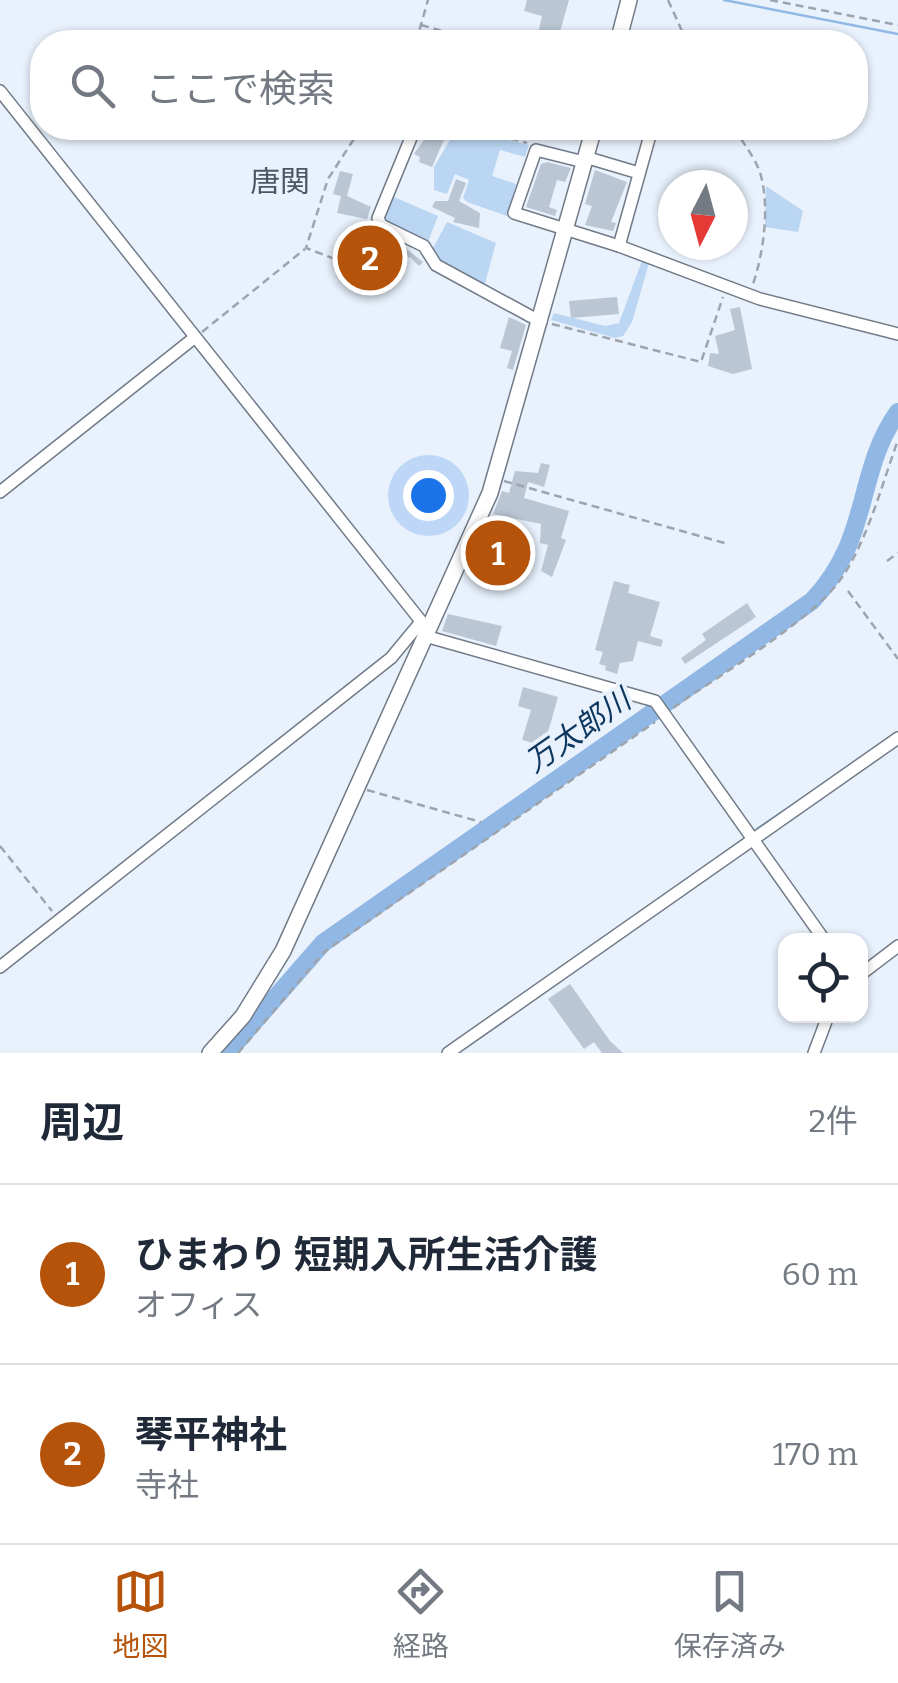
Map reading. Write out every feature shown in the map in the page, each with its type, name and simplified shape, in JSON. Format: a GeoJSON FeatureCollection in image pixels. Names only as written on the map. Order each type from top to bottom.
{"type":"FeatureCollection","features":[{"type":"Feature","properties":{"kind":"street"},"geometry":{"type":"LineString","coordinates":[[621,30],[630,0]]}},
{"type":"Feature","properties":{"kind":"street"},"geometry":{"type":"LineString","coordinates":[[0,92],[30,130]]}},
{"type":"Feature","properties":{"kind":"street"},"geometry":{"type":"LineString","coordinates":[[38,140],[424,630],[656,703],[819,933]]}},
{"type":"Feature","properties":{"kind":"street"},"geometry":{"type":"LineString","coordinates":[[410,140],[378,218],[383,226],[424,246],[436,266],[541,322]]}},
{"type":"Feature","properties":{"kind":"street"},"geometry":{"type":"LineString","coordinates":[[210,1053],[264,986],[494,478],[590,140]]}},
{"type":"Feature","properties":{"kind":"street"},"geometry":{"type":"LineString","coordinates":[[619,246],[649,140]]}},
{"type":"Feature","properties":{"kind":"street"},"geometry":{"type":"LineString","coordinates":[[639,173],[536,150],[514,212],[619,246],[750,296],[898,334]]}},
{"type":"Feature","properties":{"kind":"street"},"geometry":{"type":"LineString","coordinates":[[0,492],[194,338]]}},
{"type":"Feature","properties":{"kind":"street"},"geometry":{"type":"LineString","coordinates":[[0,967],[424,630]]}},
{"type":"Feature","properties":{"kind":"street"},"geometry":{"type":"LineString","coordinates":[[448,1053],[898,738]]}},
{"type":"Feature","properties":{"kind":"street"},"geometry":{"type":"LineString","coordinates":[[868,969],[898,946]]}},
{"type":"Feature","properties":{"kind":"street"},"geometry":{"type":"LineString","coordinates":[[814,1053],[825,1023]]}},
{"type":"Feature","properties":{"kind":"path"},"geometry":{"type":"LineString","coordinates":[[420,30],[428,0]]}},
{"type":"Feature","properties":{"kind":"path"},"geometry":{"type":"LineString","coordinates":[[668,0],[682,30]]}},
{"type":"Feature","properties":{"kind":"path"},"geometry":{"type":"LineString","coordinates":[[770,0],[898,25]]}},
{"type":"Feature","properties":{"kind":"path"},"geometry":{"type":"LineString","coordinates":[[421,25],[439,30]]}},
{"type":"Feature","properties":{"kind":"path"},"geometry":{"type":"LineString","coordinates":[[194,338],[306,248],[334,166],[353,140]]}},
{"type":"Feature","properties":{"kind":"path"},"geometry":{"type":"LineString","coordinates":[[507,140],[536,150]]}},
{"type":"Feature","properties":{"kind":"path"},"geometry":{"type":"LineString","coordinates":[[741,140],[761,173],[762,185],[762,252],[750,296]]}},
{"type":"Feature","properties":{"kind":"path"},"geometry":{"type":"LineString","coordinates":[[306,248],[351,265],[360,260],[383,226]]}},
{"type":"Feature","properties":{"kind":"path"},"geometry":{"type":"LineString","coordinates":[[372,254],[383,226]]}},
{"type":"Feature","properties":{"kind":"path"},"geometry":{"type":"LineString","coordinates":[[541,322],[701,362],[726,286]]}},
{"type":"Feature","properties":{"kind":"path"},"geometry":{"type":"LineString","coordinates":[[238,1053],[324,952],[820,602],[841,580],[856,554],[898,440]]}},
{"type":"Feature","properties":{"kind":"path"},"geometry":{"type":"LineString","coordinates":[[494,478],[728,544]]}},
{"type":"Feature","properties":{"kind":"path"},"geometry":{"type":"LineString","coordinates":[[887,561],[898,553]]}},
{"type":"Feature","properties":{"kind":"path"},"geometry":{"type":"LineString","coordinates":[[848,591],[898,660]]}},
{"type":"Feature","properties":{"kind":"path"},"geometry":{"type":"LineString","coordinates":[[357,786],[482,822]]}},
{"type":"Feature","properties":{"kind":"path"},"geometry":{"type":"LineString","coordinates":[[0,846],[59,920]]}},
{"type":"Feature","properties":{"kind":"shaded area"},"geometry":{"type":"Polygon","coordinates":[[[450,140],[508,140],[529,145],[525,157],[500,150],[492,176],[516,184],[507,216],[467,202],[463,198],[469,180],[455,174],[447,194],[434,190],[434,167],[450,140]]]}},
{"type":"Feature","properties":{"kind":"shaded area"},"geometry":{"type":"Polygon","coordinates":[[[766,186],[803,211],[798,232],[765,227],[766,186]]]}},
{"type":"Feature","properties":{"kind":"shaded area"},"geometry":{"type":"Polygon","coordinates":[[[394,197],[438,216],[428,242],[388,225],[384,213],[394,197]]]}},
{"type":"Feature","properties":{"kind":"shaded area"},"geometry":{"type":"Polygon","coordinates":[[[447,222],[496,243],[484,287],[440,263],[432,250],[447,222]]]}},
{"type":"Feature","properties":{"kind":"shaded area"},"geometry":{"type":"Polygon","coordinates":[[[643,258],[649,263],[632,322],[623,336],[615,338],[551,320],[554,313],[605,326],[619,323],[643,258]]]}},
{"type":"Feature","properties":{"kind":"building"},"geometry":{"type":"Polygon","coordinates":[[[527,0],[569,0],[560,30],[539,30],[542,16],[524,11],[527,0]]]}},
{"type":"Feature","properties":{"kind":"building"},"geometry":{"type":"Polygon","coordinates":[[[424,140],[444,140],[432,167],[419,162],[420,157],[414,154],[424,140]]]}},
{"type":"Feature","properties":{"kind":"building"},"geometry":{"type":"Polygon","coordinates":[[[541,164],[571,168],[565,182],[557,180],[549,207],[557,210],[555,216],[526,207],[541,164]]]}},
{"type":"Feature","properties":{"kind":"building"},"geometry":{"type":"Polygon","coordinates":[[[595,170],[627,182],[611,222],[616,223],[613,231],[585,225],[592,206],[585,204],[595,170]]]}},
{"type":"Feature","properties":{"kind":"building"},"geometry":{"type":"Polygon","coordinates":[[[340,171],[353,174],[347,196],[371,207],[367,219],[337,213],[341,196],[333,194],[340,171]]]}},
{"type":"Feature","properties":{"kind":"building"},"geometry":{"type":"Polygon","coordinates":[[[456,179],[466,183],[459,201],[480,213],[479,228],[453,222],[455,218],[432,207],[435,201],[448,201],[456,179]]]}},
{"type":"Feature","properties":{"kind":"building"},"geometry":{"type":"Polygon","coordinates":[[[384,246],[403,246],[423,262],[419,266],[410,257],[383,264],[381,274],[362,270],[369,255],[377,258],[384,246]]]}},
{"type":"Feature","properties":{"kind":"building"},"geometry":{"type":"Polygon","coordinates":[[[617,297],[619,314],[571,318],[569,301],[617,297]]]}},
{"type":"Feature","properties":{"kind":"building"},"geometry":{"type":"Polygon","coordinates":[[[740,307],[752,369],[733,374],[708,366],[710,353],[719,354],[715,336],[735,330],[730,309],[740,307]]]}},
{"type":"Feature","properties":{"kind":"building"},"geometry":{"type":"Polygon","coordinates":[[[509,317],[526,325],[513,370],[507,368],[512,351],[500,348],[509,317]]]}},
{"type":"Feature","properties":{"kind":"building"},"geometry":{"type":"Polygon","coordinates":[[[541,463],[550,465],[544,487],[528,482],[524,498],[569,511],[561,538],[566,540],[552,577],[541,571],[548,545],[540,543],[541,524],[493,514],[502,491],[509,493],[515,471],[538,473],[541,463]]]}},
{"type":"Feature","properties":{"kind":"building"},"geometry":{"type":"Polygon","coordinates":[[[614,581],[630,585],[628,593],[660,602],[650,636],[663,640],[661,647],[638,641],[633,661],[620,663],[617,674],[599,664],[603,652],[595,650],[614,581]]]}},
{"type":"Feature","properties":{"kind":"building"},"geometry":{"type":"Polygon","coordinates":[[[747,603],[756,617],[685,664],[681,658],[706,640],[702,634],[747,603]]]}},
{"type":"Feature","properties":{"kind":"building"},"geometry":{"type":"Polygon","coordinates":[[[448,614],[502,626],[496,646],[442,631],[448,614]]]}},
{"type":"Feature","properties":{"kind":"building"},"geometry":{"type":"Polygon","coordinates":[[[523,687],[558,697],[544,746],[522,740],[531,710],[518,706],[523,687]]]}},
{"type":"Feature","properties":{"kind":"building"},"geometry":{"type":"Polygon","coordinates":[[[570,984],[623,1053],[602,1053],[594,1042],[584,1049],[548,999],[570,984]]]}},
{"type":"Feature","properties":{"kind":"waterway"},"geometry":{"type":"LineString","coordinates":[[724,0],[898,34]]}},
{"type":"Feature","properties":{"kind":"waterway","name":"万太郎川"},"geometry":{"type":"LineString","coordinates":[[227,1053],[323,943],[812,601],[845,553],[875,458],[898,412]]}},
{"type":"Feature","properties":{"kind":"waterway"},"geometry":{"type":"LineString","coordinates":[[757,829],[803,798]]}},
{"type":"Feature","properties":{"kind":"waterway"},"geometry":{"type":"LineString","coordinates":[[724,853],[744,839]]}},
{"type":"Feature","properties":{"kind":"place","name":"琴平神社"},"geometry":{"type":"Point","coordinates":[370,258]}},
{"type":"Feature","properties":{"kind":"place","name":"ひまわり 短期入所生活介護"},"geometry":{"type":"Point","coordinates":[498,553]}},
{"type":"Feature","properties":{"kind":"district","name":"唐関"},"geometry":{"type":"Point","coordinates":[280,182]}}]}
